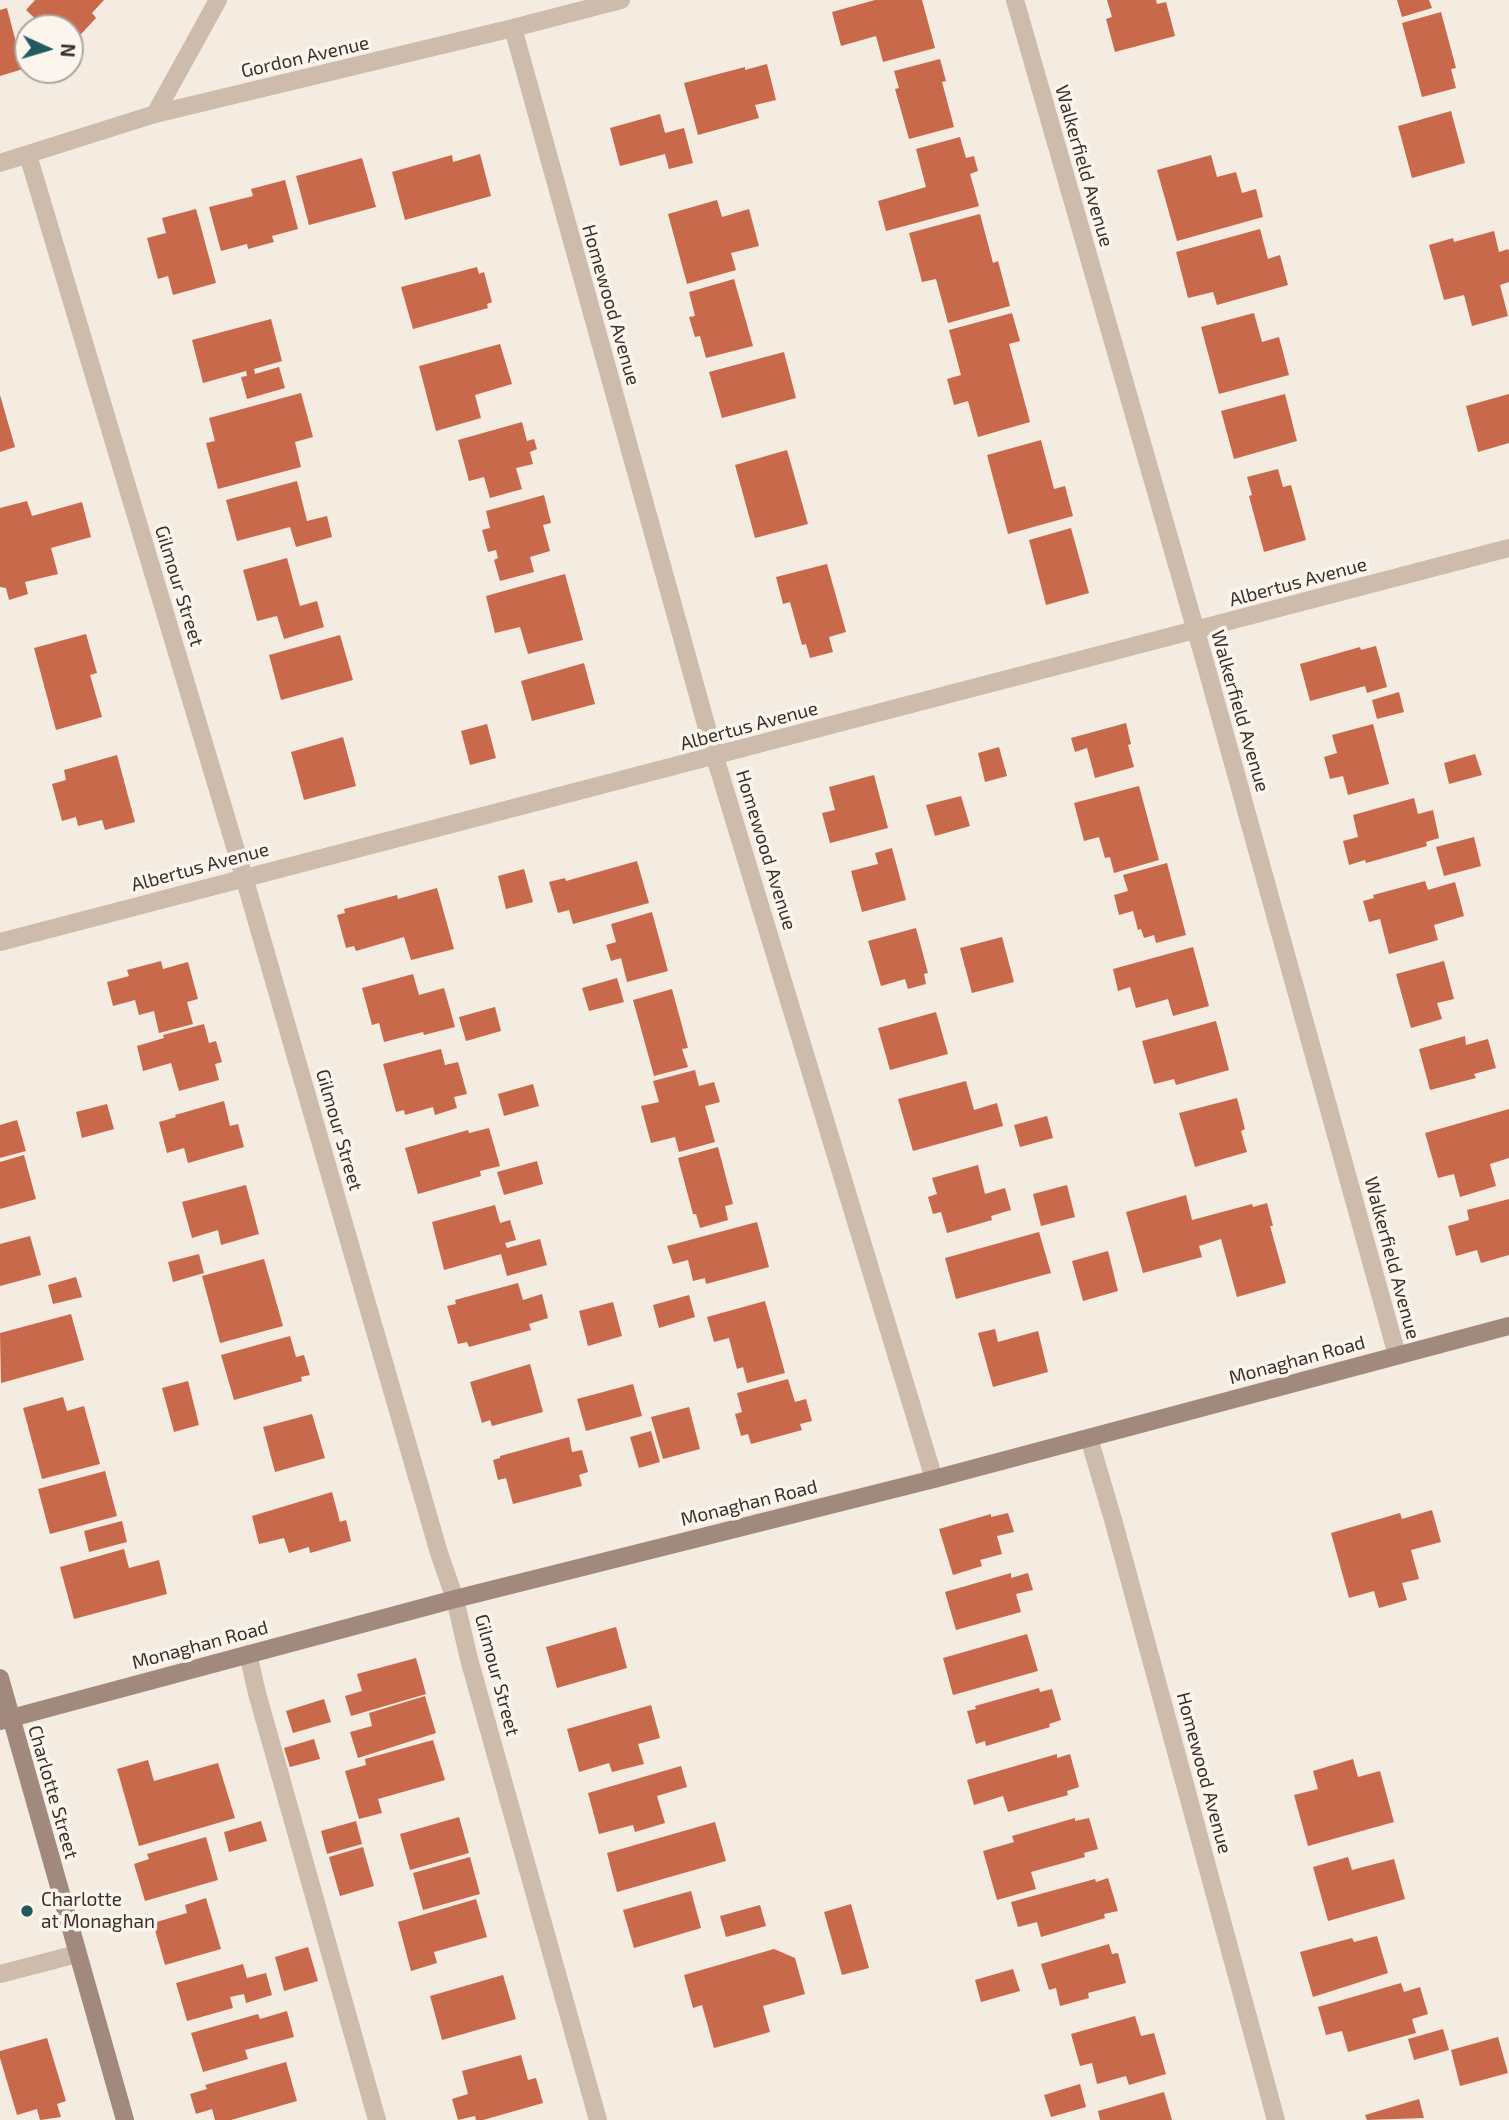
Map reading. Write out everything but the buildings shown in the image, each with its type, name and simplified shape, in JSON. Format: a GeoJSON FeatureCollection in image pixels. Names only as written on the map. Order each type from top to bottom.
{"type":"FeatureCollection","features":[{"type":"Feature","properties":{"kind":"main road","name":"Monaghan Road"},"geometry":{"type":"LineString","coordinates":[[5,1719],[455,1599],[934,1479],[1509,1326]]}},
{"type":"Feature","properties":{"kind":"main road","name":"Charlotte Street"},"geometry":{"type":"LineString","coordinates":[[0,1678],[5,1719],[125,2120]]}},
{"type":"Feature","properties":{"kind":"street"},"geometry":{"type":"LineString","coordinates":[[155,114],[218,0]]}},
{"type":"Feature","properties":{"kind":"street","name":"Gordon Avenue"},"geometry":{"type":"LineString","coordinates":[[0,163],[155,114],[513,29],[621,0]]}},
{"type":"Feature","properties":{"kind":"street","name":"Walkerfield Avenue"},"geometry":{"type":"LineString","coordinates":[[1015,0],[1195,630],[1397,1354]]}},
{"type":"Feature","properties":{"kind":"street","name":"Homewood Avenue"},"geometry":{"type":"LineString","coordinates":[[513,29],[715,757],[934,1479]]}},
{"type":"Feature","properties":{"kind":"street","name":"Gilmour Street"},"geometry":{"type":"LineString","coordinates":[[28,155],[244,877],[435,1539],[455,1599],[469,1659],[598,2120]]}},
{"type":"Feature","properties":{"kind":"street","name":"Albertus Avenue"},"geometry":{"type":"LineString","coordinates":[[0,942],[1509,548]]}},
{"type":"Feature","properties":{"kind":"street","name":"Homewood Avenue"},"geometry":{"type":"LineString","coordinates":[[1089,1438],[1276,2120]]}},
{"type":"Feature","properties":{"kind":"street"},"geometry":{"type":"LineString","coordinates":[[248,1654],[377,2120]]}},
{"type":"Feature","properties":{"kind":"street"},"geometry":{"type":"LineString","coordinates":[[0,1974],[76,1954]]}},
{"type":"Feature","properties":{"kind":"place","name":"Charlotte at Monaghan"},"geometry":{"type":"Point","coordinates":[27,1911]}}]}
